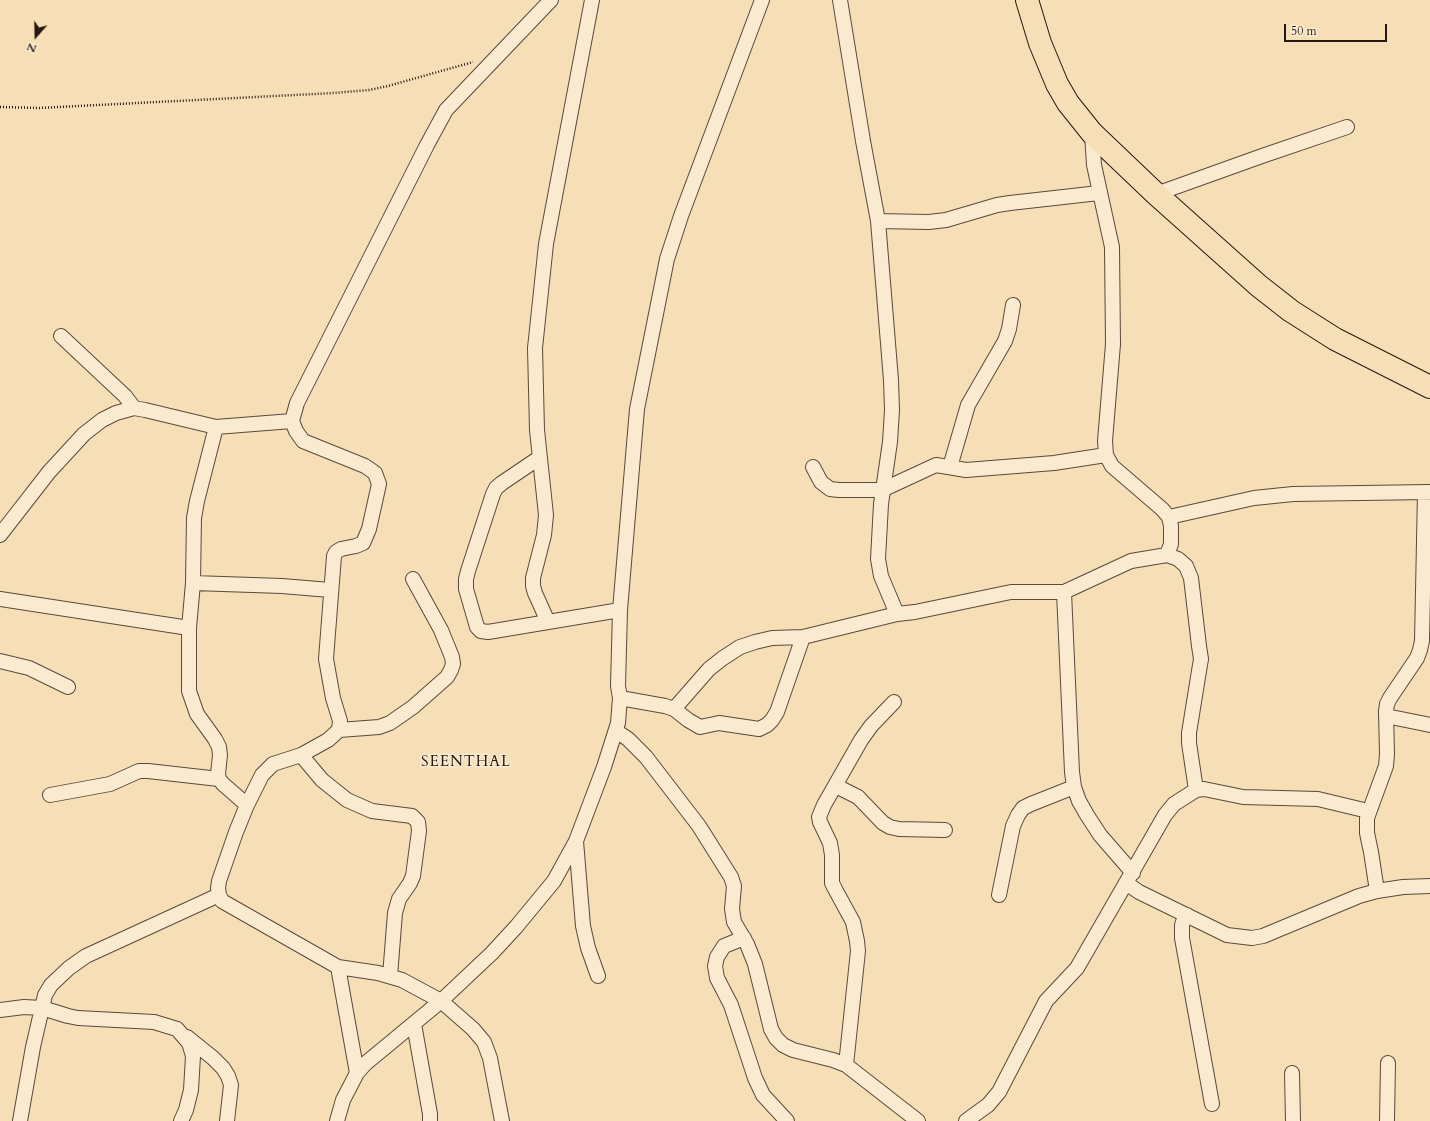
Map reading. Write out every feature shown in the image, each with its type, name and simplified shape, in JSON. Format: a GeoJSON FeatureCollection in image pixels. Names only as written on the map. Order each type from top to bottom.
{"type":"FeatureCollection","features":[{"type":"Feature","properties":{"kind":"main road"},"geometry":{"type":"LineString","coordinates":[[1027,0],[1040,43],[1057,84],[1068,103],[1092,133],[1156,194],[1259,286],[1291,311],[1335,339],[1430,387]]}},
{"type":"Feature","properties":{"kind":"street"},"geometry":{"type":"LineString","coordinates":[[339,730],[340,722],[333,698],[326,659],[330,590],[334,556],[336,552],[341,549],[363,543],[369,529],[379,484],[375,473],[365,466],[303,441],[296,431],[292,421],[297,403],[446,110],[551,0]]}},
{"type":"Feature","properties":{"kind":"street"},"geometry":{"type":"LineString","coordinates":[[548,622],[533,586],[533,578],[544,534],[546,514],[537,430],[535,348],[546,244],[592,0]]}},
{"type":"Feature","properties":{"kind":"street"},"geometry":{"type":"LineString","coordinates":[[337,1121],[343,1100],[356,1074],[366,1063],[441,1001],[492,953],[516,927],[554,881],[576,841],[604,767],[616,730],[620,698],[618,686],[620,610],[637,409],[666,259],[762,0]]}},
{"type":"Feature","properties":{"kind":"street"},"geometry":{"type":"LineString","coordinates":[[840,0],[863,141],[878,221],[891,380],[892,410],[890,442],[882,490],[878,559],[879,567],[897,614]]}},
{"type":"Feature","properties":{"kind":"street"},"geometry":{"type":"LineString","coordinates":[[1156,194],[1347,127]]}},
{"type":"Feature","properties":{"kind":"street"},"geometry":{"type":"LineString","coordinates":[[1092,133],[1094,166],[1112,247],[1113,344],[1105,441],[1106,455],[1112,466],[1162,508],[1169,517],[1171,526],[1171,544],[1167,555]]}},
{"type":"Feature","properties":{"kind":"street"},"geometry":{"type":"LineString","coordinates":[[878,221],[929,222],[946,220],[996,205],[1099,193]]}},
{"type":"Feature","properties":{"kind":"street"},"geometry":{"type":"LineString","coordinates":[[950,467],[968,405],[1005,341],[1009,330],[1013,305]]}},
{"type":"Feature","properties":{"kind":"street"},"geometry":{"type":"LineString","coordinates":[[62,336],[125,396],[134,408]]}},
{"type":"Feature","properties":{"kind":"street"},"geometry":{"type":"LineString","coordinates":[[0,534],[49,472],[84,434],[102,420],[116,413],[134,408],[216,427],[292,421]]}},
{"type":"Feature","properties":{"kind":"street"},"geometry":{"type":"LineString","coordinates":[[216,427],[194,518],[193,583],[189,628],[189,691],[197,714],[219,747],[219,778],[223,784],[247,805]]}},
{"type":"Feature","properties":{"kind":"street"},"geometry":{"type":"LineString","coordinates":[[813,467],[821,482],[830,489],[882,490],[931,467],[942,465],[966,470],[1047,464],[1106,455]]}},
{"type":"Feature","properties":{"kind":"street"},"geometry":{"type":"LineString","coordinates":[[539,458],[502,483],[496,488],[493,494],[468,571],[466,589],[477,627],[481,631],[488,632],[620,610]]}},
{"type":"Feature","properties":{"kind":"street"},"geometry":{"type":"LineString","coordinates":[[1169,517],[1254,498],[1293,494],[1427,492],[1420,650],[1417,658],[1387,704],[1386,766],[1368,811],[1366,826],[1377,891]]}},
{"type":"Feature","properties":{"kind":"street"},"geometry":{"type":"LineString","coordinates":[[674,708],[709,670],[723,658],[740,647],[755,642],[772,638],[803,637],[897,614],[915,612],[1011,592],[1064,592],[1131,561],[1167,555],[1178,559],[1186,566],[1191,578],[1201,659],[1189,733],[1189,743],[1196,790]]}},
{"type":"Feature","properties":{"kind":"street"},"geometry":{"type":"LineString","coordinates":[[413,579],[441,630],[452,657],[453,664],[447,677],[413,707],[390,723],[379,727],[339,730],[328,740],[301,755],[272,764],[266,769],[247,805],[218,881],[219,895],[222,901],[338,967],[390,976],[402,980],[441,1001],[473,1029],[484,1042],[490,1058],[502,1121]]}},
{"type":"Feature","properties":{"kind":"street"},"geometry":{"type":"LineString","coordinates":[[193,583],[282,586],[330,590]]}},
{"type":"Feature","properties":{"kind":"street"},"geometry":{"type":"LineString","coordinates":[[1064,592],[1074,787],[1079,801],[1139,892],[1227,935],[1252,938],[1263,936],[1359,896],[1377,891],[1403,887],[1430,886]]}},
{"type":"Feature","properties":{"kind":"street"},"geometry":{"type":"LineString","coordinates":[[0,599],[189,628]]}},
{"type":"Feature","properties":{"kind":"street"},"geometry":{"type":"LineString","coordinates":[[620,698],[674,708],[688,720],[700,727],[719,722],[759,728],[767,725],[777,712],[803,637]]}},
{"type":"Feature","properties":{"kind":"street"},"geometry":{"type":"LineString","coordinates":[[0,662],[29,668],[68,687]]}},
{"type":"Feature","properties":{"kind":"street"},"geometry":{"type":"LineString","coordinates":[[846,1065],[858,951],[857,940],[853,922],[832,883],[832,854],[830,843],[819,817],[861,740],[871,726],[894,702]]}},
{"type":"Feature","properties":{"kind":"street"},"geometry":{"type":"LineString","coordinates":[[1386,716],[1430,725]]}},
{"type":"Feature","properties":{"kind":"street"},"geometry":{"type":"LineString","coordinates":[[616,730],[628,739],[646,757],[699,826],[731,877],[734,886],[734,922],[744,938],[755,964],[771,1029],[776,1038],[783,1045],[793,1050],[833,1060],[846,1065],[918,1121]]}},
{"type":"Feature","properties":{"kind":"street"},"geometry":{"type":"LineString","coordinates":[[301,755],[322,780],[347,800],[372,811],[412,816],[418,822],[419,831],[412,876],[395,912],[390,976]]}},
{"type":"Feature","properties":{"kind":"street"},"geometry":{"type":"LineString","coordinates":[[50,795],[110,784],[139,771],[219,778]]}},
{"type":"Feature","properties":{"kind":"street"},"geometry":{"type":"LineString","coordinates":[[836,786],[858,797],[882,823],[890,827],[899,829],[945,830]]}},
{"type":"Feature","properties":{"kind":"street"},"geometry":{"type":"LineString","coordinates":[[999,895],[1013,826],[1018,815],[1023,808],[1031,804],[1074,787]]}},
{"type":"Feature","properties":{"kind":"street"},"geometry":{"type":"LineString","coordinates":[[966,1121],[988,1106],[999,1092],[1046,1001],[1077,968],[1166,815],[1174,804],[1196,790],[1204,789],[1243,797],[1318,799],[1368,811]]}},
{"type":"Feature","properties":{"kind":"street"},"geometry":{"type":"LineString","coordinates":[[576,841],[584,926],[588,948],[598,976]]}},
{"type":"Feature","properties":{"kind":"street"},"geometry":{"type":"LineString","coordinates":[[20,1121],[42,1008],[46,995],[51,986],[69,968],[86,956],[219,895]]}},
{"type":"Feature","properties":{"kind":"street"},"geometry":{"type":"LineString","coordinates":[[1187,915],[1182,925],[1182,938],[1212,1104]]}},
{"type":"Feature","properties":{"kind":"street"},"geometry":{"type":"LineString","coordinates":[[744,938],[724,946],[719,951],[715,966],[717,978],[731,1005],[755,1078],[763,1096],[787,1121]]}},
{"type":"Feature","properties":{"kind":"street"},"geometry":{"type":"LineString","coordinates":[[338,967],[356,1074]]}},
{"type":"Feature","properties":{"kind":"street"},"geometry":{"type":"LineString","coordinates":[[0,1010],[24,1007],[42,1008],[78,1018],[154,1022],[177,1029],[213,1058],[223,1068],[228,1076],[231,1085],[227,1121]]}},
{"type":"Feature","properties":{"kind":"street"},"geometry":{"type":"LineString","coordinates":[[414,1024],[430,1121]]}},
{"type":"Feature","properties":{"kind":"street"},"geometry":{"type":"LineString","coordinates":[[181,1121],[192,1090],[193,1073],[192,1049],[182,1033]]}},
{"type":"Feature","properties":{"kind":"street"},"geometry":{"type":"LineString","coordinates":[[1387,1121],[1388,1063]]}},
{"type":"Feature","properties":{"kind":"street"},"geometry":{"type":"LineString","coordinates":[[1292,1073],[1293,1121]]}},
{"type":"Feature","properties":{"kind":"path"},"geometry":{"type":"LineString","coordinates":[[0,108],[39,108],[369,90],[500,54]]}},
{"type":"Feature","properties":{"kind":"district","name":"SEENTHAL"},"geometry":{"type":"Point","coordinates":[466,763]}}]}
